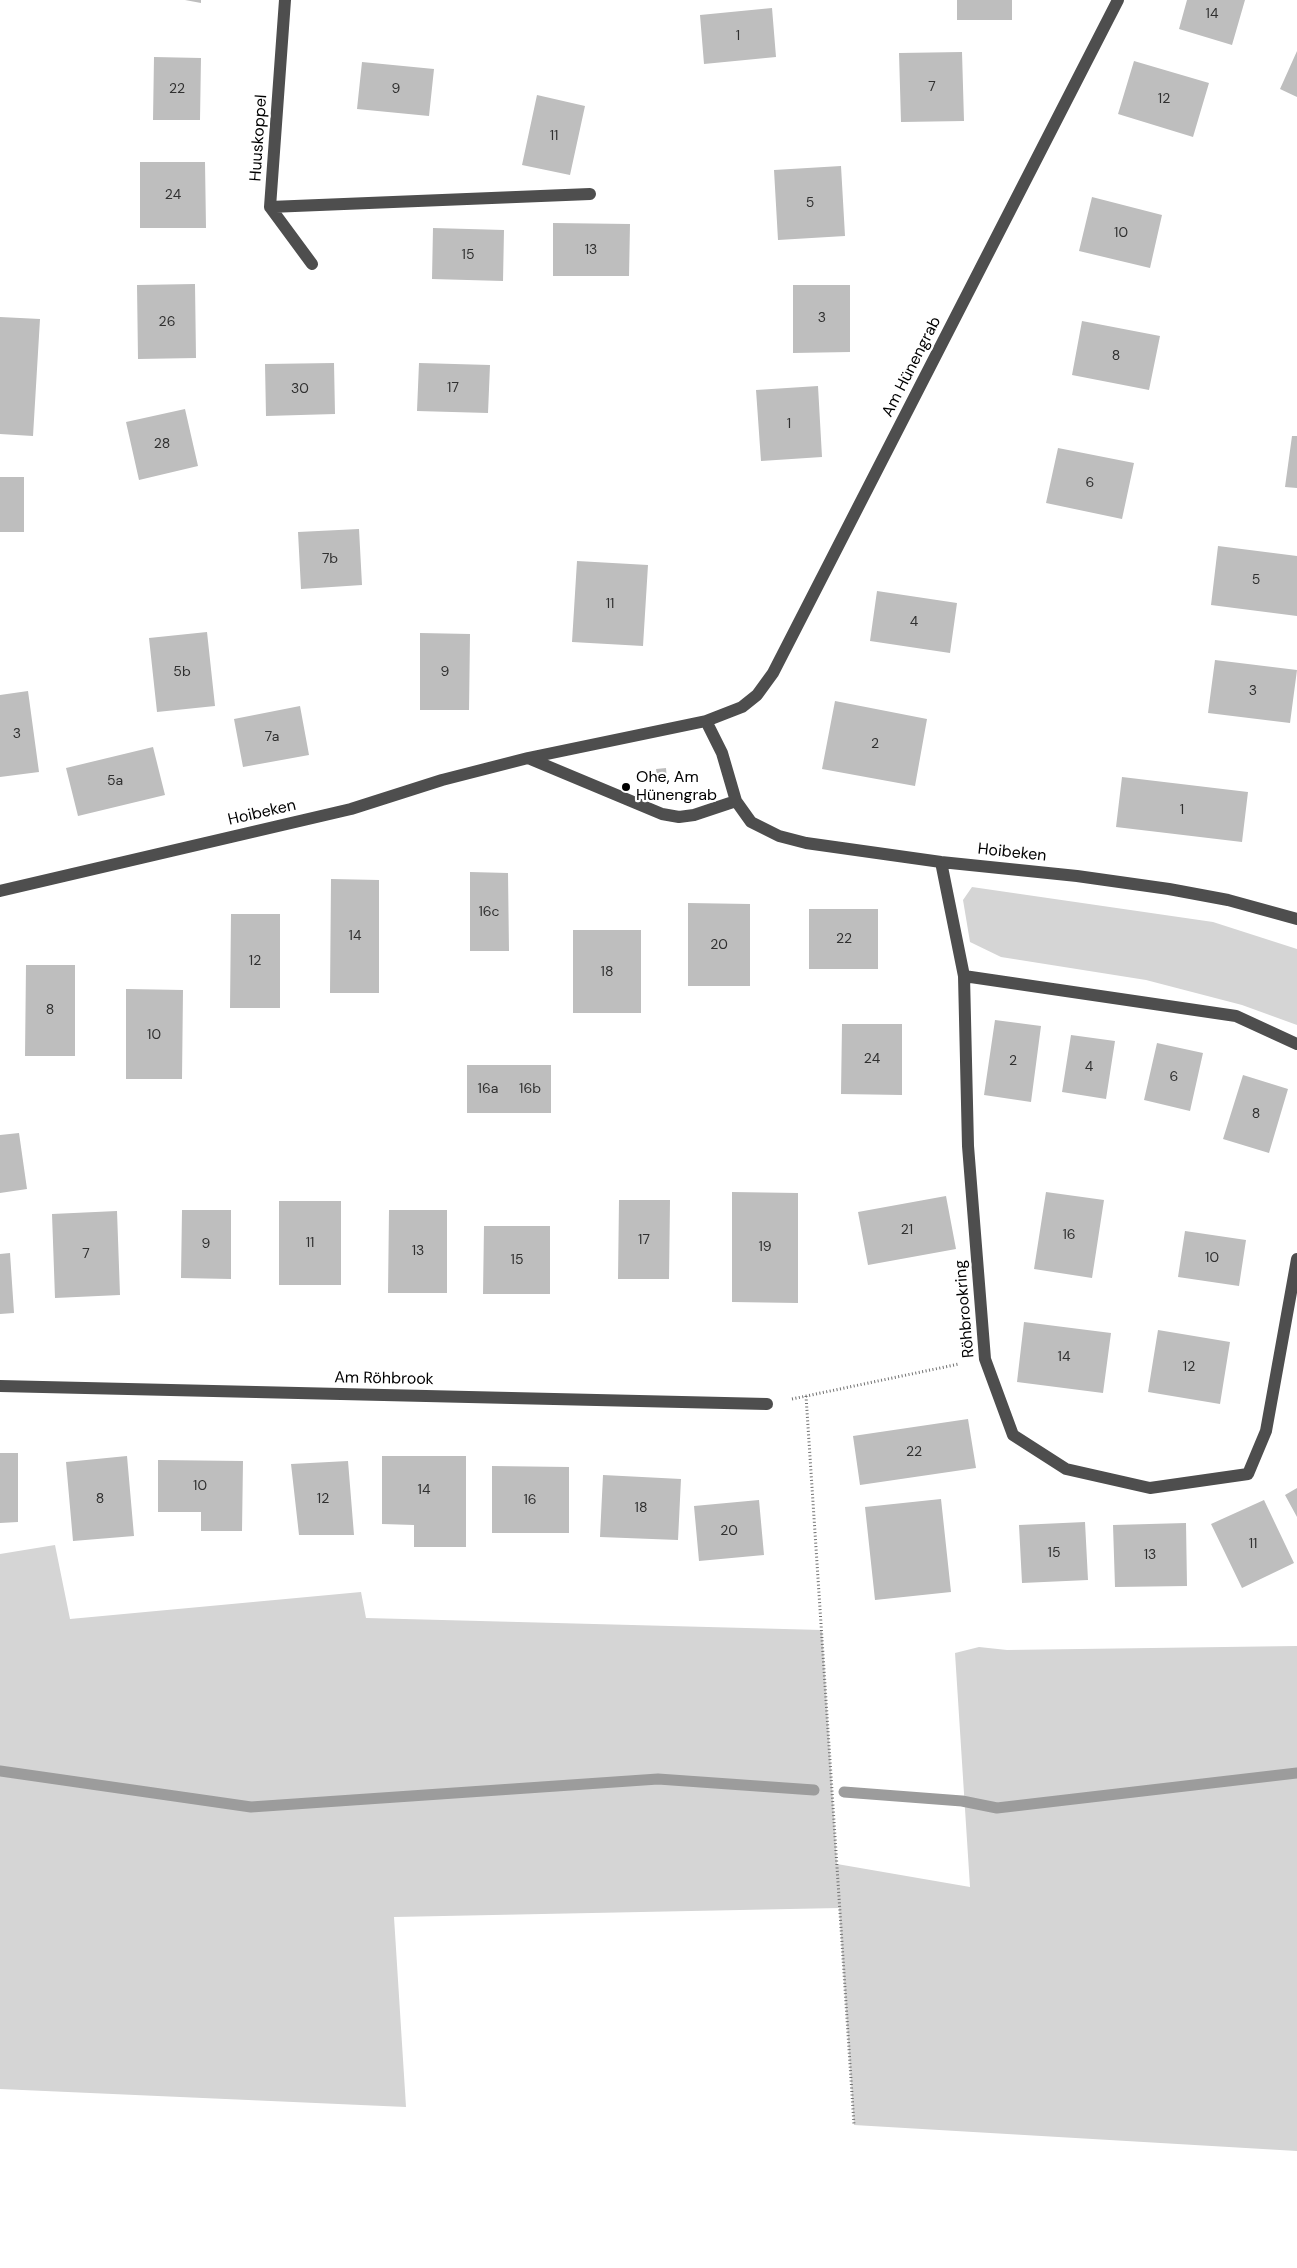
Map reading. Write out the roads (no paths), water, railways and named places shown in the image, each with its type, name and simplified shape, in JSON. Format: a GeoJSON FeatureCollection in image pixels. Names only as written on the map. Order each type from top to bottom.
{"type":"FeatureCollection","features":[{"type":"Feature","properties":{"kind":"street","name":"Huuskoppel"},"geometry":{"type":"LineString","coordinates":[[270,207],[285,0]]}},
{"type":"Feature","properties":{"kind":"street","name":"Am Hünengrab"},"geometry":{"type":"LineString","coordinates":[[706,721],[742,707],[757,695],[773,673],[1118,0]]}},
{"type":"Feature","properties":{"kind":"street"},"geometry":{"type":"LineString","coordinates":[[270,207],[590,194]]}},
{"type":"Feature","properties":{"kind":"street"},"geometry":{"type":"LineString","coordinates":[[270,207],[312,264]]}},
{"type":"Feature","properties":{"kind":"street","name":"Hoibeken"},"geometry":{"type":"LineString","coordinates":[[0,891],[351,809],[442,780],[528,758],[706,721],[722,752],[736,801],[752,822],[779,836],[806,843],[941,862],[1077,876],[1169,889],[1228,900],[1297,919]]}},
{"type":"Feature","properties":{"kind":"street"},"geometry":{"type":"LineString","coordinates":[[528,758],[662,814],[679,817],[694,815],[736,801]]}},
{"type":"Feature","properties":{"kind":"street","name":"Röhbrookring"},"geometry":{"type":"LineString","coordinates":[[941,862],[964,976],[968,1146],[984,1359],[1013,1435],[1066,1469],[1150,1488],[1248,1474],[1266,1431],[1297,1259]]}},
{"type":"Feature","properties":{"kind":"street"},"geometry":{"type":"LineString","coordinates":[[964,976],[1236,1016],[1297,1044]]}},
{"type":"Feature","properties":{"kind":"street","name":"Am Röhbrook"},"geometry":{"type":"LineString","coordinates":[[0,1386],[767,1404]]}},
{"type":"Feature","properties":{"kind":"waterway"},"geometry":{"type":"LineString","coordinates":[[0,1771],[251,1807],[658,1779],[814,1790]]}},
{"type":"Feature","properties":{"kind":"waterway"},"geometry":{"type":"LineString","coordinates":[[844,1792],[962,1801],[997,1808],[1297,1773]]}},
{"type":"Feature","properties":{"kind":"place","name":"Ohe, Am Hünengrab"},"geometry":{"type":"Point","coordinates":[626,787]}}]}
